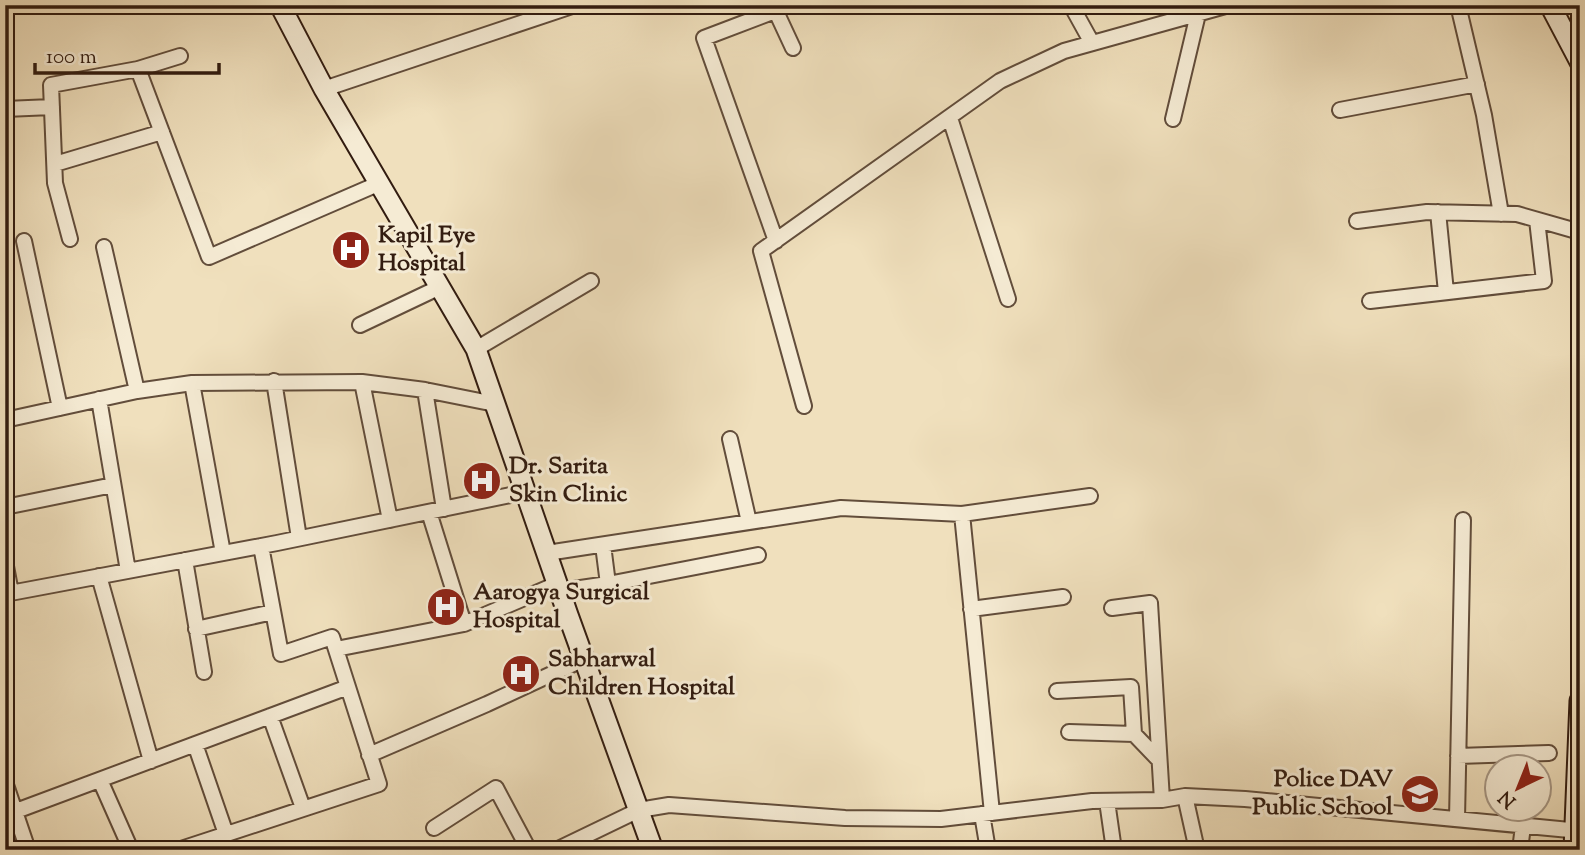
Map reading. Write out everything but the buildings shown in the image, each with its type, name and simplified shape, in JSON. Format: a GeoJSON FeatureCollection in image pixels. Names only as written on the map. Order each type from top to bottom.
{"type":"FeatureCollection","features":[{"type":"Feature","properties":{"kind":"street"},"geometry":{"type":"LineString","coordinates":[[279,5],[324,89],[476,349],[653,850]]}},
{"type":"Feature","properties":{"kind":"street"},"geometry":{"type":"LineString","coordinates":[[324,89],[575,5]]}},
{"type":"Feature","properties":{"kind":"street"},"geometry":{"type":"LineString","coordinates":[[1071,5],[1092,43]]}},
{"type":"Feature","properties":{"kind":"street"},"geometry":{"type":"LineString","coordinates":[[804,406],[761,251],[1000,81],[1064,51],[1229,5]]}},
{"type":"Feature","properties":{"kind":"street"},"geometry":{"type":"LineString","coordinates":[[1458,5],[1477,84],[1501,214]]}},
{"type":"Feature","properties":{"kind":"street"},"geometry":{"type":"LineString","coordinates":[[1550,5],[1580,62]]}},
{"type":"Feature","properties":{"kind":"street"},"geometry":{"type":"LineString","coordinates":[[776,242],[704,38],[774,8],[793,48]]}},
{"type":"Feature","properties":{"kind":"street"},"geometry":{"type":"LineString","coordinates":[[1173,119],[1198,14]]}},
{"type":"Feature","properties":{"kind":"street"},"geometry":{"type":"LineString","coordinates":[[70,239],[55,183],[51,85],[138,69],[180,56]]}},
{"type":"Feature","properties":{"kind":"street"},"geometry":{"type":"LineString","coordinates":[[138,69],[209,257],[380,183]]}},
{"type":"Feature","properties":{"kind":"street"},"geometry":{"type":"LineString","coordinates":[[1340,110],[1477,84]]}},
{"type":"Feature","properties":{"kind":"street"},"geometry":{"type":"LineString","coordinates":[[5,109],[52,107]]}},
{"type":"Feature","properties":{"kind":"street"},"geometry":{"type":"LineString","coordinates":[[950,118],[1008,299]]}},
{"type":"Feature","properties":{"kind":"street"},"geometry":{"type":"LineString","coordinates":[[55,164],[162,132]]}},
{"type":"Feature","properties":{"kind":"street"},"geometry":{"type":"LineString","coordinates":[[1438,212],[1446,292]]}},
{"type":"Feature","properties":{"kind":"street"},"geometry":{"type":"LineString","coordinates":[[1357,221],[1438,212],[1517,214],[1580,232]]}},
{"type":"Feature","properties":{"kind":"street"},"geometry":{"type":"LineString","coordinates":[[1370,301],[1544,281],[1537,220]]}},
{"type":"Feature","properties":{"kind":"street"},"geometry":{"type":"LineString","coordinates":[[24,241],[60,408]]}},
{"type":"Feature","properties":{"kind":"street"},"geometry":{"type":"LineString","coordinates":[[104,247],[137,391]]}},
{"type":"Feature","properties":{"kind":"street"},"geometry":{"type":"LineString","coordinates":[[476,349],[591,282]]}},
{"type":"Feature","properties":{"kind":"street"},"geometry":{"type":"LineString","coordinates":[[360,325],[440,287]]}},
{"type":"Feature","properties":{"kind":"street"},"geometry":{"type":"LineString","coordinates":[[274,381],[299,538]]}},
{"type":"Feature","properties":{"kind":"street"},"geometry":{"type":"LineString","coordinates":[[5,420],[137,391],[192,383],[362,383],[425,390],[495,404]]}},
{"type":"Feature","properties":{"kind":"street"},"geometry":{"type":"LineString","coordinates":[[192,383],[223,553]]}},
{"type":"Feature","properties":{"kind":"street"},"geometry":{"type":"LineString","coordinates":[[362,383],[390,520]]}},
{"type":"Feature","properties":{"kind":"street"},"geometry":{"type":"LineString","coordinates":[[425,390],[437,510],[464,624]]}},
{"type":"Feature","properties":{"kind":"street"},"geometry":{"type":"LineString","coordinates":[[99,399],[128,571]]}},
{"type":"Feature","properties":{"kind":"street"},"geometry":{"type":"LineString","coordinates":[[730,439],[749,522]]}},
{"type":"Feature","properties":{"kind":"street"},"geometry":{"type":"LineString","coordinates":[[5,507],[113,485]]}},
{"type":"Feature","properties":{"kind":"street"},"geometry":{"type":"LineString","coordinates":[[5,561],[8,593],[261,546],[525,492]]}},
{"type":"Feature","properties":{"kind":"street"},"geometry":{"type":"LineString","coordinates":[[547,553],[841,508],[962,514],[1090,496]]}},
{"type":"Feature","properties":{"kind":"street"},"geometry":{"type":"LineString","coordinates":[[962,514],[988,850]]}},
{"type":"Feature","properties":{"kind":"street"},"geometry":{"type":"LineString","coordinates":[[1457,819],[1463,520]]}},
{"type":"Feature","properties":{"kind":"street"},"geometry":{"type":"LineString","coordinates":[[603,545],[608,584]]}},
{"type":"Feature","properties":{"kind":"street"},"geometry":{"type":"LineString","coordinates":[[178,850],[379,784],[332,637],[281,654],[261,546]]}},
{"type":"Feature","properties":{"kind":"street"},"geometry":{"type":"LineString","coordinates":[[336,649],[464,624],[559,587],[608,584],[758,555]]}},
{"type":"Feature","properties":{"kind":"street"},"geometry":{"type":"LineString","coordinates":[[185,560],[204,672]]}},
{"type":"Feature","properties":{"kind":"street"},"geometry":{"type":"LineString","coordinates":[[99,576],[151,761]]}},
{"type":"Feature","properties":{"kind":"street"},"geometry":{"type":"LineString","coordinates":[[971,609],[1063,597]]}},
{"type":"Feature","properties":{"kind":"street"},"geometry":{"type":"LineString","coordinates":[[1112,608],[1150,603],[1162,800]]}},
{"type":"Feature","properties":{"kind":"street"},"geometry":{"type":"LineString","coordinates":[[196,629],[273,612]]}},
{"type":"Feature","properties":{"kind":"street"},"geometry":{"type":"LineString","coordinates":[[369,755],[487,705],[584,659]]}},
{"type":"Feature","properties":{"kind":"street"},"geometry":{"type":"LineString","coordinates":[[16,811],[348,687]]}},
{"type":"Feature","properties":{"kind":"street"},"geometry":{"type":"LineString","coordinates":[[1057,691],[1131,687],[1134,734],[1160,760]]}},
{"type":"Feature","properties":{"kind":"street"},"geometry":{"type":"LineString","coordinates":[[556,850],[639,810],[669,805],[859,818],[941,818],[1185,796],[1457,819],[1523,826],[1576,837],[1580,701]]}},
{"type":"Feature","properties":{"kind":"street"},"geometry":{"type":"LineString","coordinates":[[270,716],[303,808]]}},
{"type":"Feature","properties":{"kind":"street"},"geometry":{"type":"LineString","coordinates":[[1069,732],[1134,734]]}},
{"type":"Feature","properties":{"kind":"street"},"geometry":{"type":"LineString","coordinates":[[195,744],[226,834]]}},
{"type":"Feature","properties":{"kind":"street"},"geometry":{"type":"LineString","coordinates":[[1458,756],[1549,753]]}},
{"type":"Feature","properties":{"kind":"street"},"geometry":{"type":"LineString","coordinates":[[100,780],[131,850]]}},
{"type":"Feature","properties":{"kind":"street"},"geometry":{"type":"LineString","coordinates":[[5,782],[28,850]]}},
{"type":"Feature","properties":{"kind":"street"},"geometry":{"type":"LineString","coordinates":[[434,828],[496,788],[529,850]]}},
{"type":"Feature","properties":{"kind":"street"},"geometry":{"type":"LineString","coordinates":[[1185,796],[1197,850]]}},
{"type":"Feature","properties":{"kind":"street"},"geometry":{"type":"LineString","coordinates":[[1107,801],[1114,850]]}},
{"type":"Feature","properties":{"kind":"street"},"geometry":{"type":"LineString","coordinates":[[1520,850],[1523,826]]}},
{"type":"Feature","properties":{"kind":"place","name":"Kapil Eye Hospital"},"geometry":{"type":"Point","coordinates":[351,250]}},
{"type":"Feature","properties":{"kind":"place","name":"Dr. Sarita Skin Clinic"},"geometry":{"type":"Point","coordinates":[482,481]}},
{"type":"Feature","properties":{"kind":"place","name":"Aarogya Surgical Hospital"},"geometry":{"type":"Point","coordinates":[446,607]}},
{"type":"Feature","properties":{"kind":"place","name":"Sabharwal Children Hospital"},"geometry":{"type":"Point","coordinates":[521,674]}},
{"type":"Feature","properties":{"kind":"place","name":"Police DAV Public School"},"geometry":{"type":"Point","coordinates":[1420,794]}}]}
